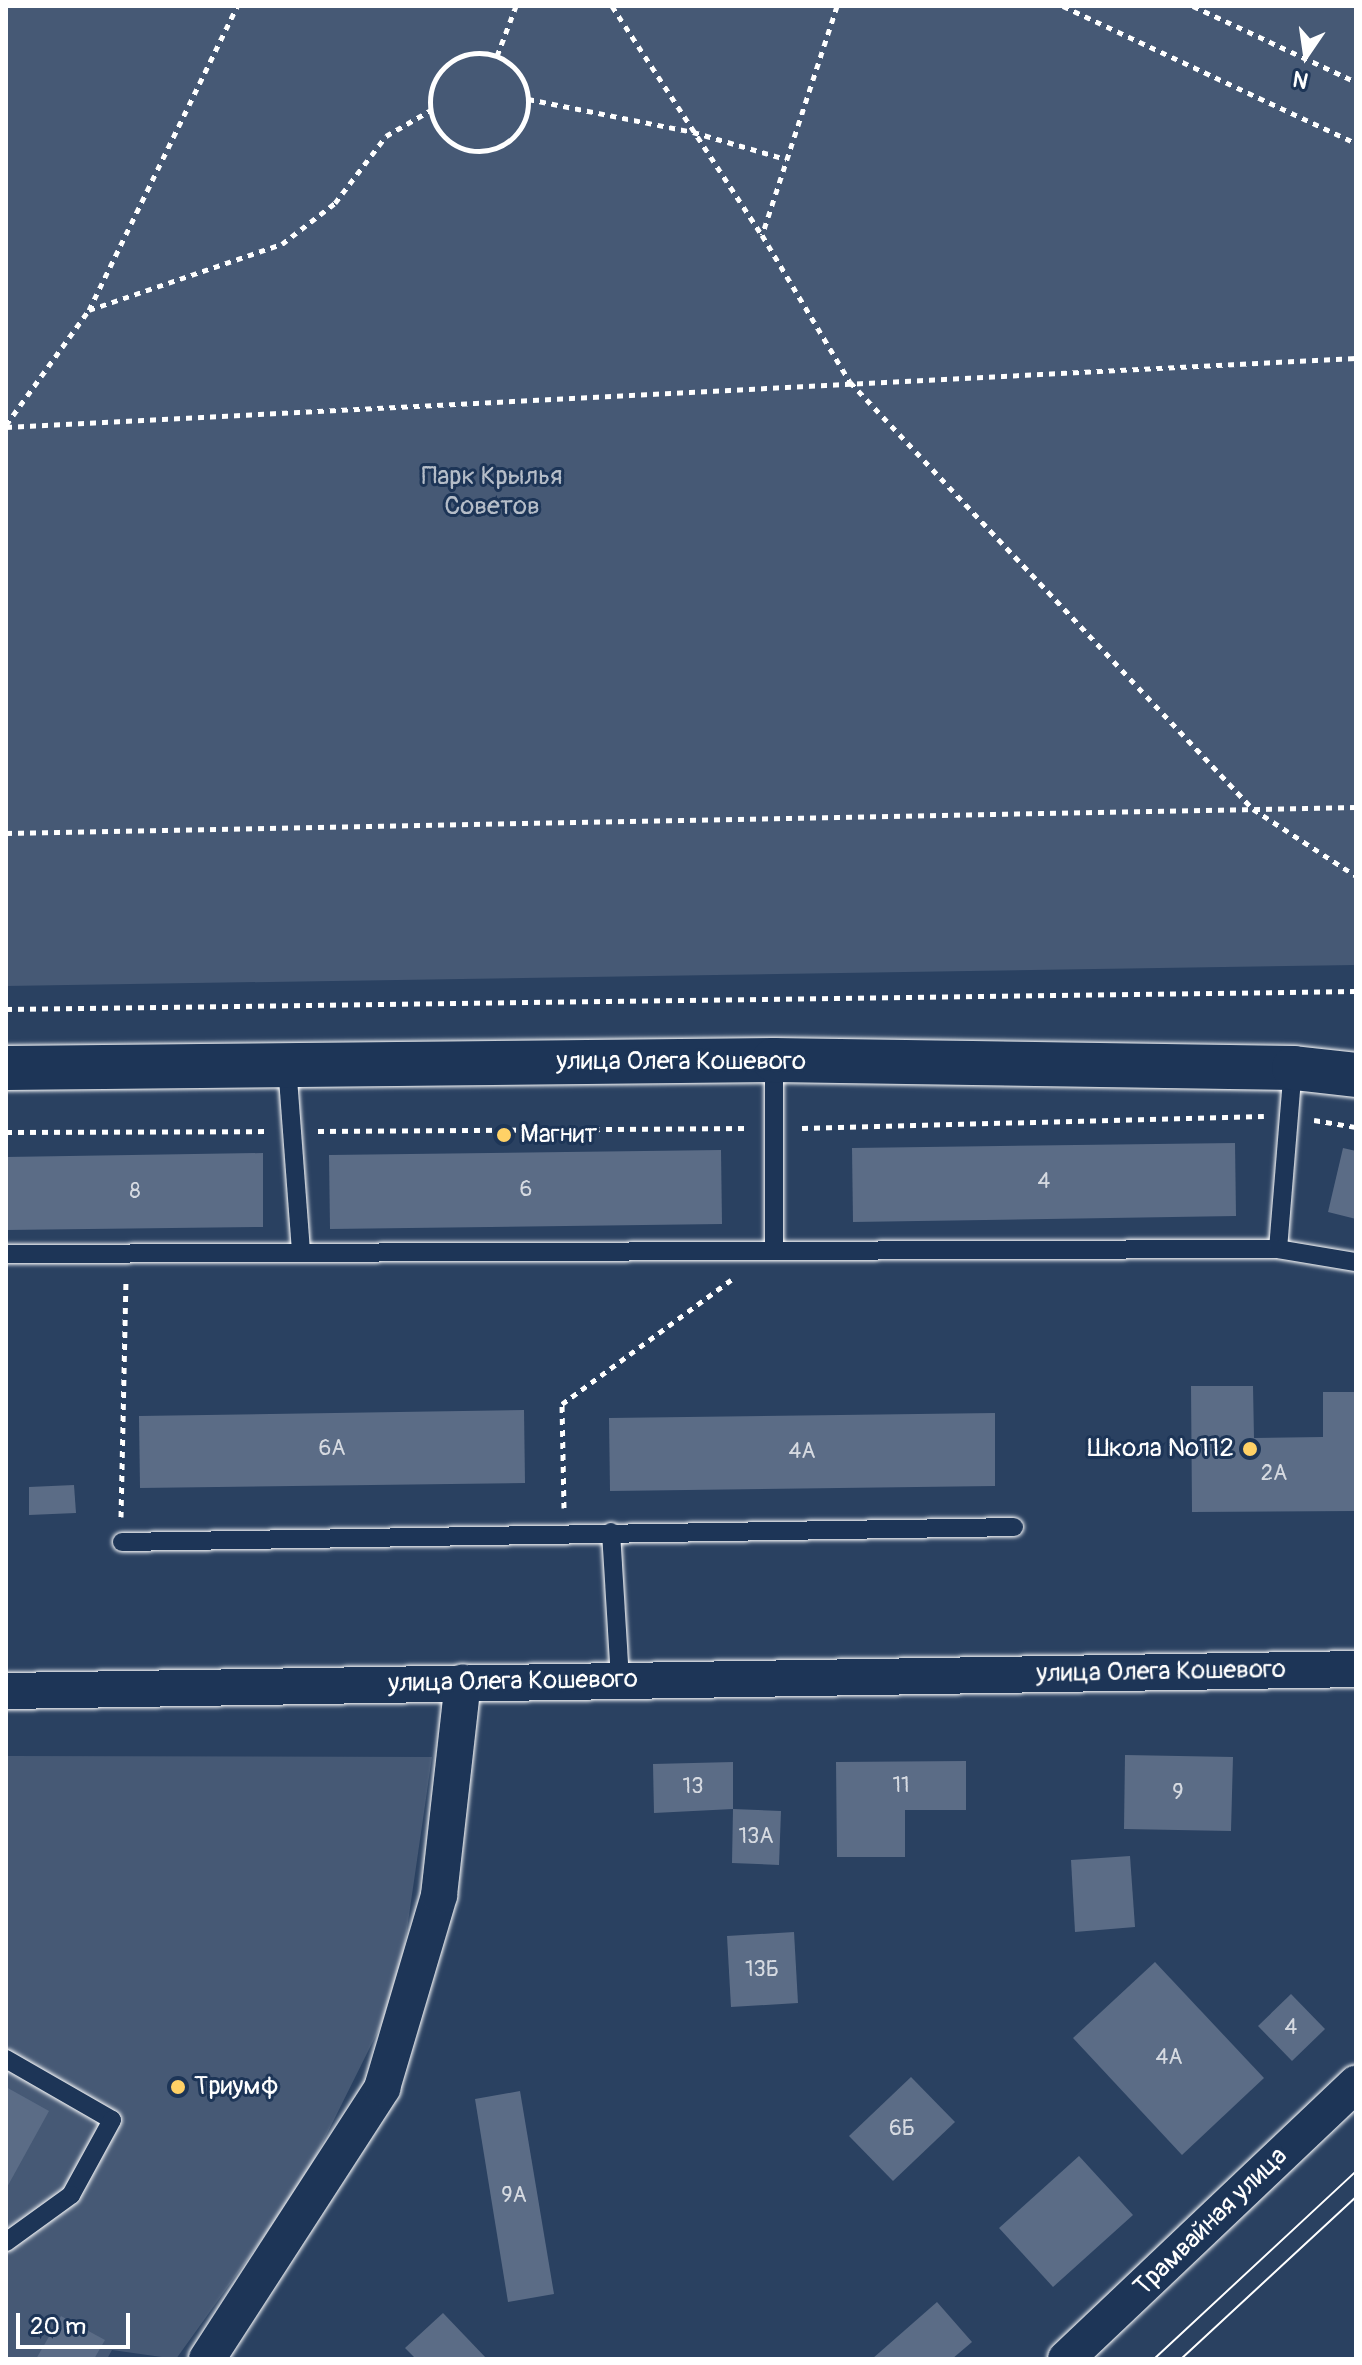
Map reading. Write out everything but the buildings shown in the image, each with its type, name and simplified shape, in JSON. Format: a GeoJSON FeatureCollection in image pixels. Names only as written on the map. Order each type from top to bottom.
{"type":"FeatureCollection","features":[{"type":"Feature","properties":{"kind":"street","name":"улица Олега Кошевого"},"geometry":{"type":"LineString","coordinates":[[6,1068],[774,1060],[1294,1068],[1356,1075]]}},
{"type":"Feature","properties":{"kind":"street","name":"улица Олега Кошевого"},"geometry":{"type":"LineString","coordinates":[[6,1691],[1356,1669]]}},
{"type":"Feature","properties":{"kind":"street"},"geometry":{"type":"LineString","coordinates":[[207,2359],[382,2088],[439,1895],[463,1682]]}},
{"type":"Feature","properties":{"kind":"street","name":"Трамвайная улица"},"geometry":{"type":"LineString","coordinates":[[1066,2359],[1356,2084]]}},
{"type":"Feature","properties":{"kind":"lane"},"geometry":{"type":"LineString","coordinates":[[774,1060],[777,1128],[774,1248]]}},
{"type":"Feature","properties":{"kind":"lane"},"geometry":{"type":"LineString","coordinates":[[287,1065],[295,1131],[301,1252]]}},
{"type":"Feature","properties":{"kind":"lane"},"geometry":{"type":"LineString","coordinates":[[1278,1249],[1294,1068]]}},
{"type":"Feature","properties":{"kind":"lane"},"geometry":{"type":"LineString","coordinates":[[6,1254],[127,1250],[1278,1249],[1356,1262]]}},
{"type":"Feature","properties":{"kind":"lane"},"geometry":{"type":"LineString","coordinates":[[122,1542],[1014,1527]]}},
{"type":"Feature","properties":{"kind":"lane"},"geometry":{"type":"LineString","coordinates":[[611,1532],[620,1681]]}},
{"type":"Feature","properties":{"kind":"lane"},"geometry":{"type":"LineString","coordinates":[[6,2059],[112,2120],[71,2195],[6,2242]]}},
{"type":"Feature","properties":{"kind":"path"},"geometry":{"type":"LineString","coordinates":[[6,426],[89,310],[237,6]]}},
{"type":"Feature","properties":{"kind":"path"},"geometry":{"type":"LineString","coordinates":[[497,56],[516,6]]}},
{"type":"Feature","properties":{"kind":"path"},"geometry":{"type":"LineString","coordinates":[[612,6],[762,235],[850,382],[1253,809],[1356,876]]}},
{"type":"Feature","properties":{"kind":"path"},"geometry":{"type":"LineString","coordinates":[[762,235],[837,6]]}},
{"type":"Feature","properties":{"kind":"path"},"geometry":{"type":"LineString","coordinates":[[1063,6],[1356,143]]}},
{"type":"Feature","properties":{"kind":"path"},"geometry":{"type":"LineString","coordinates":[[1193,6],[1356,82]]}},
{"type":"Feature","properties":{"kind":"path"},"geometry":{"type":"LineString","coordinates":[[472,54],[497,56],[519,73],[528,99],[517,133],[485,151],[450,141],[431,110],[431,93],[448,63],[472,54]]}},
{"type":"Feature","properties":{"kind":"path"},"geometry":{"type":"LineString","coordinates":[[528,99],[693,132],[786,159]]}},
{"type":"Feature","properties":{"kind":"path"},"geometry":{"type":"LineString","coordinates":[[89,310],[282,244],[335,203],[386,136],[431,110]]}},
{"type":"Feature","properties":{"kind":"path"},"geometry":{"type":"LineString","coordinates":[[6,426],[1356,358]]}},
{"type":"Feature","properties":{"kind":"path"},"geometry":{"type":"LineString","coordinates":[[6,833],[1356,807]]}},
{"type":"Feature","properties":{"kind":"path"},"geometry":{"type":"LineString","coordinates":[[6,1009],[1356,991]]}},
{"type":"Feature","properties":{"kind":"path"},"geometry":{"type":"LineString","coordinates":[[6,1132],[777,1128],[1291,1116],[1356,1127]]}},
{"type":"Feature","properties":{"kind":"path"},"geometry":{"type":"LineString","coordinates":[[565,1533],[562,1404],[774,1248]]}},
{"type":"Feature","properties":{"kind":"path"},"geometry":{"type":"LineString","coordinates":[[122,1542],[127,1250]]}},
{"type":"Feature","properties":{"kind":"green space","name":"Парк Крылья Советов"},"geometry":{"type":"Polygon","coordinates":[[[6,6],[1356,6],[1356,965],[6,986],[6,6]]]}},
{"type":"Feature","properties":{"kind":"green space","name":"Триумф"},"geometry":{"type":"Polygon","coordinates":[[[6,1756],[432,1757],[398,1991],[303,2182],[176,2359],[112,2350],[107,2359],[6,2359],[6,1756]]]}},
{"type":"Feature","properties":{"kind":"tram line"},"geometry":{"type":"LineString","coordinates":[[1154,2359],[1356,2171]]}},
{"type":"Feature","properties":{"kind":"tram line"},"geometry":{"type":"LineString","coordinates":[[1181,2359],[1356,2197]]}},
{"type":"Feature","properties":{"kind":"place","name":"Магнит"},"geometry":{"type":"Point","coordinates":[504,1135]}},
{"type":"Feature","properties":{"kind":"place","name":"Школа №112"},"geometry":{"type":"Point","coordinates":[1250,1449]}},
{"type":"Feature","properties":{"kind":"place","name":"Триумф"},"geometry":{"type":"Point","coordinates":[178,2087]}}]}
